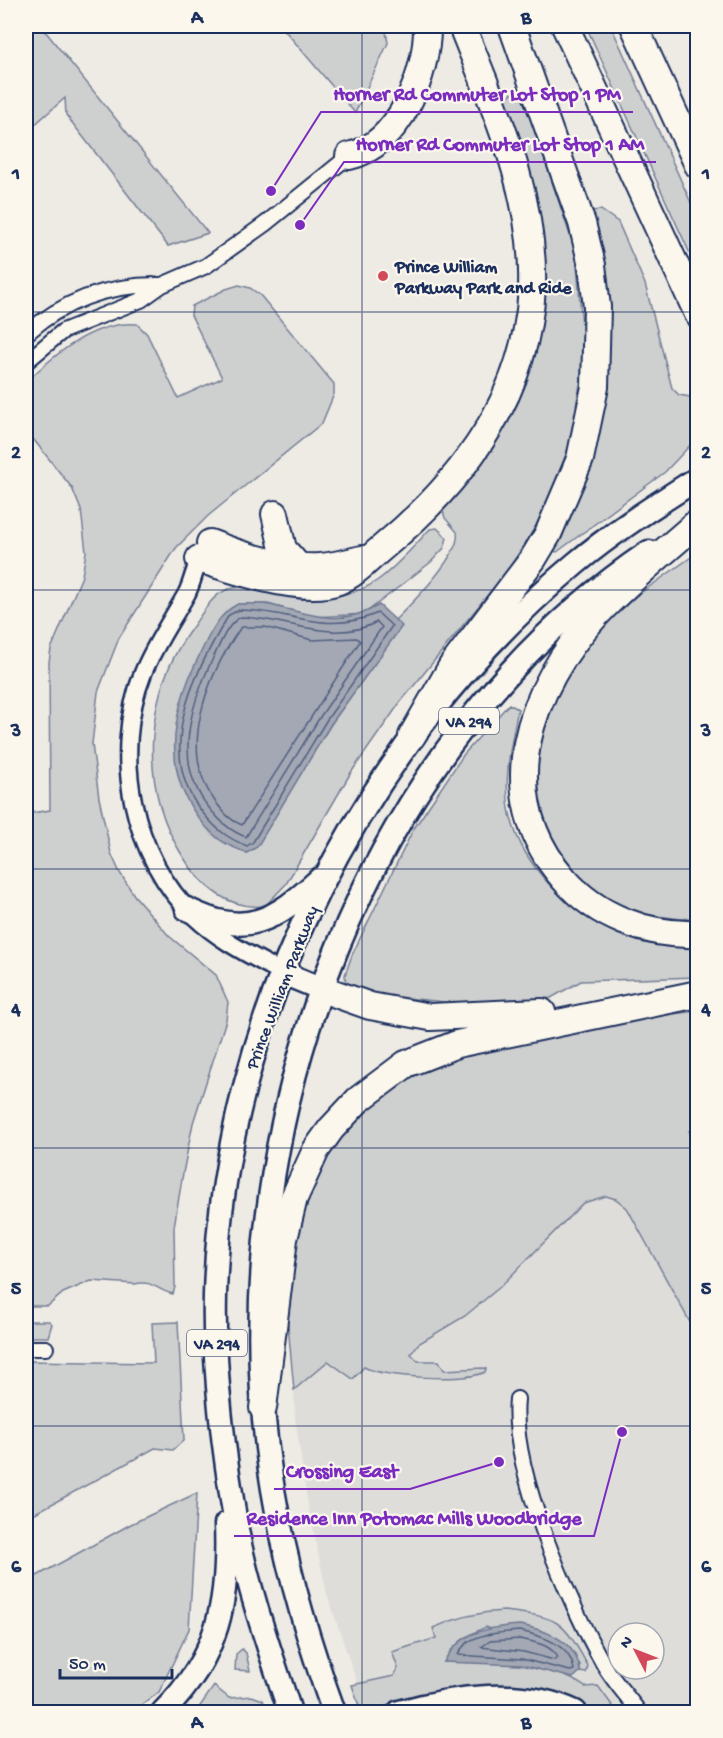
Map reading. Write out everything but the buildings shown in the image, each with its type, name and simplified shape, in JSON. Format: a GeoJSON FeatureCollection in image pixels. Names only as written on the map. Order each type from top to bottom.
{"type":"FeatureCollection","features":[{"type":"Feature","properties":{"kind":"highway"},"geometry":{"type":"LineString","coordinates":[[348,156],[357,141],[387,109],[400,83],[408,58],[412,26]]}},
{"type":"Feature","properties":{"kind":"highway"},"geometry":{"type":"LineString","coordinates":[[348,156],[369,149],[400,114],[418,76],[427,26]]}},
{"type":"Feature","properties":{"kind":"highway"},"geometry":{"type":"LineString","coordinates":[[215,555],[293,582],[327,585],[354,573],[444,490],[481,445],[514,380],[529,318],[530,245],[525,207],[504,133],[462,26]]}},
{"type":"Feature","properties":{"kind":"highway"},"geometry":{"type":"LineString","coordinates":[[411,736],[452,666],[533,559],[548,534],[580,459],[595,387],[597,307],[592,265],[582,223],[512,26]]}},
{"type":"Feature","properties":{"kind":"highway"},"geometry":{"type":"LineString","coordinates":[[565,26],[698,314]]}},
{"type":"Feature","properties":{"kind":"highway"},"geometry":{"type":"LineString","coordinates":[[634,26],[698,165]]}},
{"type":"Feature","properties":{"kind":"highway","name":"Prince William Parkway"},"geometry":{"type":"LineString","coordinates":[[290,1713],[251,1587],[238,1536],[219,1400],[215,1295],[230,1154],[257,1039],[327,872],[411,736],[489,644],[575,564],[625,526],[696,479]]}},
{"type":"Feature","properties":{"kind":"highway"},"geometry":{"type":"LineString","coordinates":[[275,514],[283,549],[298,566]]}},
{"type":"Feature","properties":{"kind":"highway"},"geometry":{"type":"LineString","coordinates":[[698,521],[597,615],[565,655],[538,706],[524,753],[523,778],[528,810],[541,848],[570,886],[611,916],[634,926],[659,933],[698,934]]}},
{"type":"Feature","properties":{"kind":"highway","name":"VA 294"},"geometry":{"type":"LineString","coordinates":[[334,1713],[311,1647],[290,1573],[275,1505],[263,1408],[261,1280],[273,1171],[287,1107],[322,989],[366,883],[390,836],[453,740],[533,650],[584,602],[631,564],[698,521]]}},
{"type":"Feature","properties":{"kind":"highway"},"geometry":{"type":"LineString","coordinates":[[215,555],[320,567],[371,557]]}},
{"type":"Feature","properties":{"kind":"highway"},"geometry":{"type":"LineString","coordinates":[[187,909],[223,923],[259,921],[278,915],[327,872]]}},
{"type":"Feature","properties":{"kind":"highway"},"geometry":{"type":"LineString","coordinates":[[284,973],[370,1006],[430,1017],[502,1016],[698,994]]}},
{"type":"Feature","properties":{"kind":"highway"},"geometry":{"type":"LineString","coordinates":[[263,1408],[284,1239],[294,1198],[316,1150],[331,1129],[358,1100],[406,1064],[457,1044],[663,999]]}},
{"type":"Feature","properties":{"kind":"highway"},"geometry":{"type":"LineString","coordinates":[[163,1713],[199,1666],[218,1626],[224,1603],[227,1561],[219,1400]]}},
{"type":"Feature","properties":{"kind":"highway"},"geometry":{"type":"LineString","coordinates":[[399,1713],[437,1703],[511,1698],[544,1701],[575,1713]]}},
{"type":"Feature","properties":{"kind":"street"},"geometry":{"type":"LineString","coordinates":[[26,362],[63,331],[141,300],[162,285],[196,272],[224,254],[348,156]]}},
{"type":"Feature","properties":{"kind":"street"},"geometry":{"type":"LineString","coordinates":[[26,334],[60,309],[92,295],[130,285],[162,285]]}},
{"type":"Feature","properties":{"kind":"street"},"geometry":{"type":"LineString","coordinates":[[215,555],[188,591],[156,645],[142,675],[135,698],[129,746],[133,800],[147,849],[159,874],[187,909],[225,939],[284,973]]}},
{"type":"Feature","properties":{"kind":"street"},"geometry":{"type":"LineString","coordinates":[[26,1348],[46,1348]]}},
{"type":"Feature","properties":{"kind":"street"},"geometry":{"type":"LineString","coordinates":[[517,1398],[518,1436],[530,1485],[566,1587],[604,1666],[639,1713]]}},
{"type":"Feature","properties":{"kind":"shaded area"},"geometry":{"type":"Polygon","coordinates":[[[26,26],[41,26],[208,233],[168,246],[66,115],[65,98],[26,132],[26,26]]]}},
{"type":"Feature","properties":{"kind":"shaded area"},"geometry":{"type":"Polygon","coordinates":[[[281,26],[385,26],[388,43],[355,113],[281,26]]]}},
{"type":"Feature","properties":{"kind":"shaded area"},"geometry":{"type":"Polygon","coordinates":[[[586,26],[611,26],[697,216],[697,269],[586,26]]]}},
{"type":"Feature","properties":{"kind":"shaded area"},"geometry":{"type":"Polygon","coordinates":[[[512,93],[524,98],[576,253],[583,338],[581,379],[569,446],[550,497],[536,526],[508,570],[399,704],[350,774],[286,884],[265,906],[251,906],[227,900],[207,886],[189,866],[168,828],[158,799],[153,769],[153,738],[157,708],[165,679],[177,651],[194,625],[211,601],[224,591],[241,587],[260,589],[295,598],[316,599],[338,596],[360,590],[378,580],[399,562],[430,529],[437,528],[447,538],[444,548],[431,562],[364,614],[313,617],[268,604],[238,604],[257,846],[331,724],[401,626],[395,620],[434,578],[452,553],[457,532],[445,518],[443,511],[534,335],[504,100],[512,93]]]}},
{"type":"Feature","properties":{"kind":"shaded area"},"geometry":{"type":"Polygon","coordinates":[[[601,210],[618,222],[645,284],[672,388],[679,395],[690,397],[697,411],[697,438],[665,472],[557,552],[549,550],[578,491],[591,211],[601,210]]]}},
{"type":"Feature","properties":{"kind":"shaded area"},"geometry":{"type":"Polygon","coordinates":[[[239,285],[250,288],[260,295],[334,384],[334,394],[322,423],[208,516],[176,548],[119,638],[98,692],[92,744],[99,798],[111,853],[120,873],[134,895],[169,936],[216,975],[228,1002],[226,1020],[193,1123],[183,1173],[174,1227],[175,1287],[173,1294],[146,1283],[91,1281],[63,1293],[48,1306],[26,1306],[26,814],[50,810],[49,662],[51,649],[82,576],[86,552],[81,510],[72,488],[26,430],[26,382],[76,341],[121,324],[137,324],[147,334],[178,398],[222,378],[191,315],[192,306],[239,285]]]}},
{"type":"Feature","properties":{"kind":"shaded area"},"geometry":{"type":"Polygon","coordinates":[[[697,553],[697,917],[682,919],[631,913],[580,883],[559,859],[533,792],[543,709],[565,671],[600,629],[635,597],[697,553]]]}},
{"type":"Feature","properties":{"kind":"shaded area"},"geometry":{"type":"Polygon","coordinates":[[[509,704],[518,709],[508,763],[508,805],[518,838],[529,858],[558,893],[594,921],[614,931],[642,940],[666,944],[697,944],[697,977],[581,981],[551,998],[484,1006],[358,993],[346,986],[345,975],[352,955],[413,830],[464,754],[509,704]]]}},
{"type":"Feature","properties":{"kind":"shaded area"},"geometry":{"type":"Polygon","coordinates":[[[697,1011],[697,1126],[689,1131],[698,1148],[697,1335],[627,1208],[616,1199],[606,1196],[583,1203],[500,1287],[465,1316],[418,1344],[411,1354],[418,1361],[439,1361],[444,1370],[483,1368],[486,1369],[485,1372],[443,1378],[389,1374],[364,1367],[353,1379],[328,1361],[294,1390],[285,1293],[286,1268],[318,1155],[396,1080],[466,1051],[632,1019],[697,1011]]]}},
{"type":"Feature","properties":{"kind":"shaded area"},"geometry":{"type":"Polygon","coordinates":[[[598,1184],[627,1208],[697,1335],[697,1712],[601,1712],[361,1694],[327,1594],[308,1506],[295,1418],[294,1390],[328,1361],[367,1364],[411,1348],[465,1316],[517,1269],[598,1184]]]}},
{"type":"Feature","properties":{"kind":"shaded area"},"geometry":{"type":"Polygon","coordinates":[[[26,1321],[49,1321],[52,1324],[48,1337],[26,1337],[26,1321]]]}},
{"type":"Feature","properties":{"kind":"shaded area"},"geometry":{"type":"Polygon","coordinates":[[[178,1322],[184,1440],[173,1450],[155,1448],[26,1518],[26,1361],[154,1363],[152,1323],[178,1322]]]}},
{"type":"Feature","properties":{"kind":"shaded area"},"geometry":{"type":"Polygon","coordinates":[[[197,1493],[189,1629],[159,1692],[133,1712],[26,1712],[26,1582],[131,1524],[197,1493]]]}},
{"type":"Feature","properties":{"kind":"shaded area"},"geometry":{"type":"Polygon","coordinates":[[[504,1611],[547,1618],[564,1629],[572,1638],[588,1666],[586,1673],[580,1672],[580,1665],[486,1627],[462,1640],[444,1662],[517,1664],[553,1671],[585,1687],[598,1686],[617,1712],[587,1712],[576,1705],[399,1703],[361,1712],[352,1685],[394,1676],[398,1668],[392,1652],[436,1638],[433,1628],[450,1621],[476,1614],[504,1611]]]}},
{"type":"Feature","properties":{"kind":"shaded area"},"geometry":{"type":"Polygon","coordinates":[[[242,1649],[246,1653],[250,1671],[235,1670],[236,1654],[242,1649]]]}},
{"type":"Feature","properties":{"kind":"shaded area"},"geometry":{"type":"Polygon","coordinates":[[[214,1686],[229,1698],[252,1696],[263,1700],[268,1712],[196,1712],[214,1686]]]}},
{"type":"Feature","properties":{"kind":"shaded area"},"geometry":{"type":"Polygon","coordinates":[[[498,1708],[542,1712],[440,1712],[498,1708]]]}},
{"type":"Feature","properties":{"kind":"water"},"geometry":{"type":"Polygon","coordinates":[[[238,604],[266,604],[325,617],[351,616],[379,605],[402,626],[331,724],[257,847],[247,853],[218,839],[197,816],[185,795],[178,774],[175,751],[180,705],[188,681],[214,627],[224,614],[238,604]]]}},
{"type":"Feature","properties":{"kind":"water"},"geometry":{"type":"Polygon","coordinates":[[[520,1625],[550,1634],[567,1645],[578,1661],[580,1672],[573,1678],[521,1665],[444,1662],[458,1643],[467,1637],[487,1629],[520,1625]]]}},
{"type":"Feature","properties":{"kind":"place","name":"Horner Rd Commuter Lot Stop 1 PM"},"geometry":{"type":"Point","coordinates":[271,191]}},
{"type":"Feature","properties":{"kind":"place","name":"Horner Rd Commuter Lot Stop 1 AM"},"geometry":{"type":"Point","coordinates":[300,225]}},
{"type":"Feature","properties":{"kind":"place","name":"Prince William Parkway Park and Ride"},"geometry":{"type":"Point","coordinates":[383,276]}},
{"type":"Feature","properties":{"kind":"place","name":"Residence Inn Potomac Mills Woodbridge"},"geometry":{"type":"Point","coordinates":[622,1432]}},
{"type":"Feature","properties":{"kind":"place","name":"Crossing East"},"geometry":{"type":"Point","coordinates":[499,1462]}}]}
